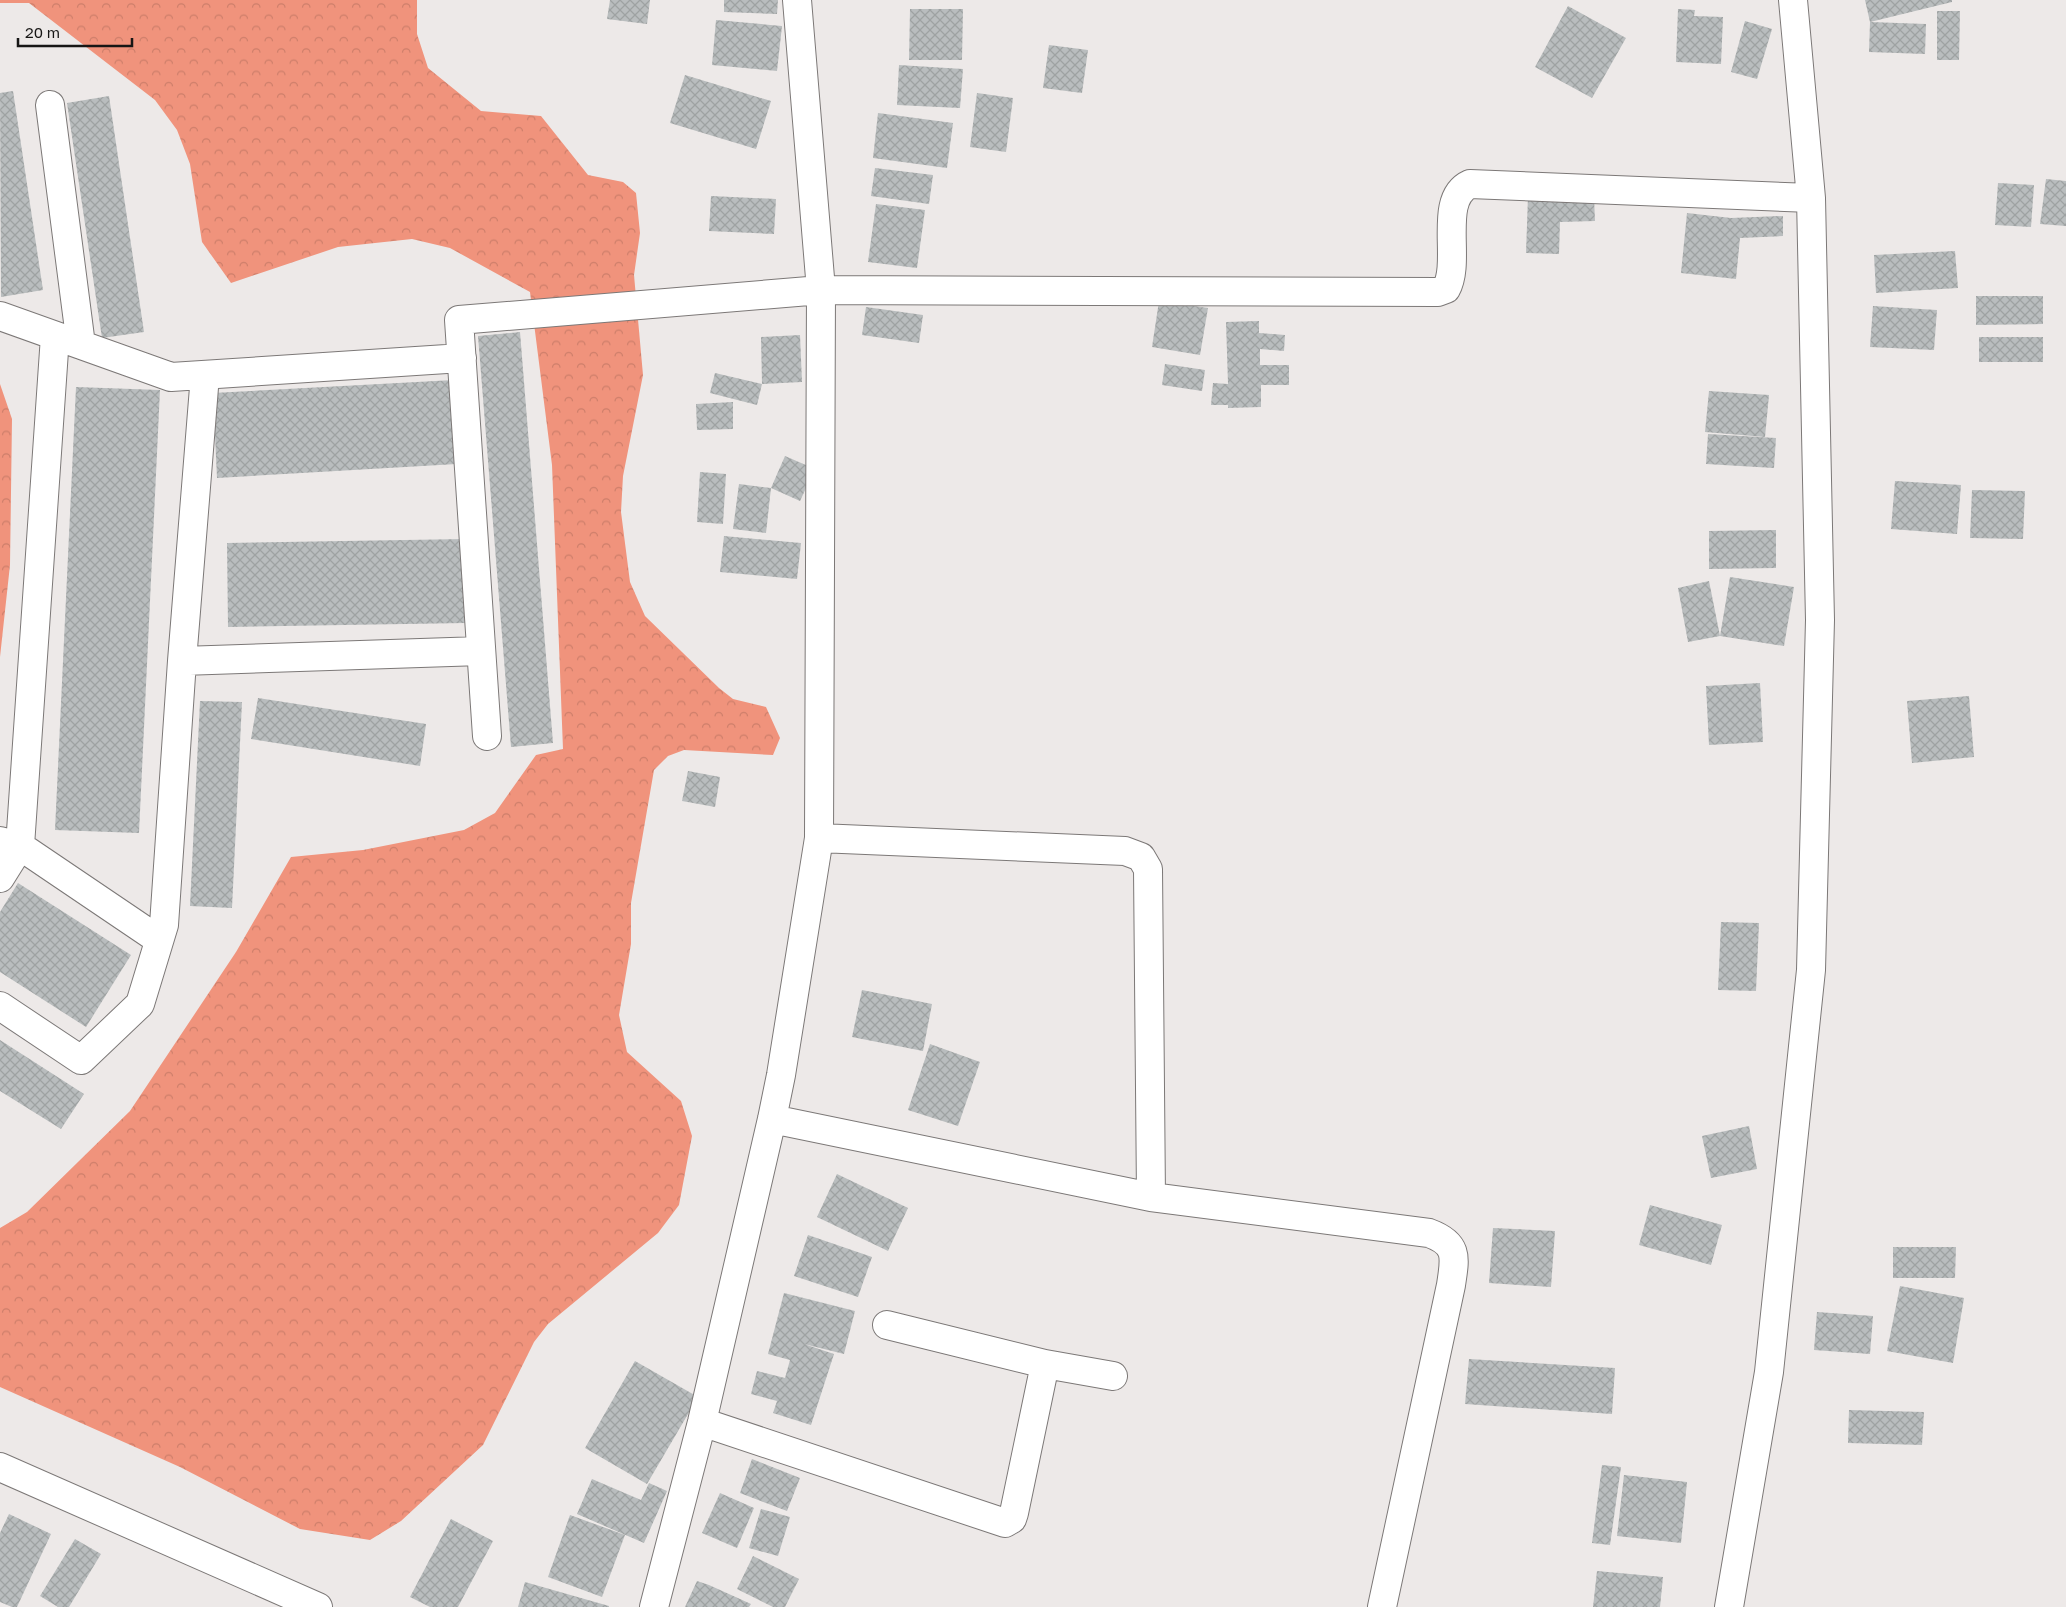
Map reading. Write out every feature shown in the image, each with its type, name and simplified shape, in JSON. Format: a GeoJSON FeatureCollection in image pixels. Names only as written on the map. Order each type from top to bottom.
{"type":"FeatureCollection","features":[{"type":"Feature","properties":{"kind":"street"},"geometry":{"type":"LineString","coordinates":[[654,1607],[702,1422],[772,1119],[781,1075],[819,838],[822,290],[797,0]]}},
{"type":"Feature","properties":{"kind":"street"},"geometry":{"type":"LineString","coordinates":[[1729,1607],[1769,1372],[1811,970],[1820,620],[1811,198],[1793,0]]}},
{"type":"Feature","properties":{"kind":"street"},"geometry":{"type":"LineString","coordinates":[[50,105],[82,345]]}},
{"type":"Feature","properties":{"kind":"street"},"geometry":{"type":"LineString","coordinates":[[487,736],[459,320],[822,290],[1438,292],[1446,288],[1450,277],[1454,205],[1461,189],[1470,184],[1811,198]]}},
{"type":"Feature","properties":{"kind":"street"},"geometry":{"type":"LineString","coordinates":[[0,316],[172,377],[462,358]]}},
{"type":"Feature","properties":{"kind":"street"},"geometry":{"type":"LineString","coordinates":[[0,878],[10,844],[55,336]]}},
{"type":"Feature","properties":{"kind":"street"},"geometry":{"type":"LineString","coordinates":[[0,1006],[81,1060],[140,1004],[164,925],[182,660],[205,375]]}},
{"type":"Feature","properties":{"kind":"street"},"geometry":{"type":"LineString","coordinates":[[182,660],[481,651]]}},
{"type":"Feature","properties":{"kind":"street"},"geometry":{"type":"LineString","coordinates":[[819,838],[1126,851],[1141,857],[1148,869],[1151,1197]]}},
{"type":"Feature","properties":{"kind":"street"},"geometry":{"type":"LineString","coordinates":[[10,844],[159,940]]}},
{"type":"Feature","properties":{"kind":"street"},"geometry":{"type":"LineString","coordinates":[[772,1119],[1151,1197],[1429,1233],[1442,1238],[1451,1248],[1455,1260],[1451,1285],[1382,1607]]}},
{"type":"Feature","properties":{"kind":"street"},"geometry":{"type":"LineString","coordinates":[[887,1325],[1045,1364],[1113,1376]]}},
{"type":"Feature","properties":{"kind":"street"},"geometry":{"type":"LineString","coordinates":[[702,1422],[1005,1523],[1012,1519],[1014,1513],[1045,1364]]}},
{"type":"Feature","properties":{"kind":"street"},"geometry":{"type":"LineString","coordinates":[[0,1467],[318,1607]]}},
{"type":"Feature","properties":{"kind":"green space"},"geometry":{"type":"Polygon","coordinates":[[[0,0],[417,0],[417,34],[428,68],[481,111],[541,116],[588,175],[623,182],[636,193],[640,233],[634,275],[643,375],[623,476],[621,512],[630,582],[645,616],[719,688],[733,699],[766,707],[780,738],[773,755],[684,750],[668,756],[654,770],[631,903],[631,944],[619,1015],[627,1052],[681,1101],[692,1136],[679,1205],[658,1233],[548,1324],[534,1342],[483,1445],[401,1521],[370,1540],[300,1529],[180,1467],[0,1387],[0,1228],[27,1212],[130,1111],[236,952],[291,857],[363,850],[464,830],[495,813],[536,755],[563,749],[552,465],[530,292],[450,248],[412,239],[338,247],[231,283],[202,242],[190,164],[177,130],[155,100],[29,3],[0,3],[0,0]]]}},
{"type":"Feature","properties":{"kind":"green space"},"geometry":{"type":"Polygon","coordinates":[[[0,384],[12,419],[10,565],[0,657],[0,384]]]}},
{"type":"Feature","properties":{"kind":"building"},"geometry":{"type":"Polygon","coordinates":[[[610,0],[650,0],[647,24],[607,19],[610,0]]]}},
{"type":"Feature","properties":{"kind":"building"},"geometry":{"type":"Polygon","coordinates":[[[724,0],[778,0],[777,14],[724,12],[724,0]]]}},
{"type":"Feature","properties":{"kind":"building"},"geometry":{"type":"Polygon","coordinates":[[[1865,0],[1952,0],[1952,2],[1870,22],[1865,0]]]}},
{"type":"Feature","properties":{"kind":"building"},"geometry":{"type":"Polygon","coordinates":[[[1568,6],[1626,38],[1592,98],[1535,67],[1568,6]]]}},
{"type":"Feature","properties":{"kind":"building"},"geometry":{"type":"Polygon","coordinates":[[[910,9],[963,9],[962,60],[909,60],[910,9]]]}},
{"type":"Feature","properties":{"kind":"building"},"geometry":{"type":"Polygon","coordinates":[[[1678,9],[1695,10],[1694,16],[1723,17],[1721,64],[1676,62],[1678,9]]]}},
{"type":"Feature","properties":{"kind":"building"},"geometry":{"type":"Polygon","coordinates":[[[1937,11],[1960,11],[1959,60],[1937,60],[1937,11]]]}},
{"type":"Feature","properties":{"kind":"building"},"geometry":{"type":"Polygon","coordinates":[[[716,20],[782,26],[777,71],[712,65],[716,20]]]}},
{"type":"Feature","properties":{"kind":"building"},"geometry":{"type":"Polygon","coordinates":[[[1745,21],[1772,29],[1757,79],[1731,72],[1745,21]]]}},
{"type":"Feature","properties":{"kind":"building"},"geometry":{"type":"Polygon","coordinates":[[[1870,22],[1926,24],[1925,54],[1869,52],[1870,22]]]}},
{"type":"Feature","properties":{"kind":"building"},"geometry":{"type":"Polygon","coordinates":[[[1049,45],[1088,50],[1082,93],[1043,88],[1049,45]]]}},
{"type":"Feature","properties":{"kind":"building"},"geometry":{"type":"Polygon","coordinates":[[[899,65],[963,69],[960,108],[897,105],[899,65]]]}},
{"type":"Feature","properties":{"kind":"building"},"geometry":{"type":"Polygon","coordinates":[[[685,75],[771,101],[756,149],[670,123],[685,75]]]}},
{"type":"Feature","properties":{"kind":"building"},"geometry":{"type":"Polygon","coordinates":[[[13,91],[43,290],[1,297],[0,93],[13,91]]]}},
{"type":"Feature","properties":{"kind":"building"},"geometry":{"type":"Polygon","coordinates":[[[977,93],[1013,98],[1006,152],[970,147],[977,93]]]}},
{"type":"Feature","properties":{"kind":"building"},"geometry":{"type":"Polygon","coordinates":[[[109,96],[144,332],[102,338],[67,103],[109,96]]]}},
{"type":"Feature","properties":{"kind":"building"},"geometry":{"type":"Polygon","coordinates":[[[878,113],[953,123],[947,168],[873,158],[878,113]]]}},
{"type":"Feature","properties":{"kind":"building"},"geometry":{"type":"Polygon","coordinates":[[[875,168],[933,175],[929,204],[871,196],[875,168]]]}},
{"type":"Feature","properties":{"kind":"building"},"geometry":{"type":"Polygon","coordinates":[[[2046,179],[2066,181],[2066,226],[2040,224],[2046,179]]]}},
{"type":"Feature","properties":{"kind":"building"},"geometry":{"type":"Polygon","coordinates":[[[1998,183],[2034,185],[2031,227],[1995,225],[1998,183]]]}},
{"type":"Feature","properties":{"kind":"building"},"geometry":{"type":"Polygon","coordinates":[[[711,196],[776,199],[774,234],[709,231],[711,196]]]}},
{"type":"Feature","properties":{"kind":"building"},"geometry":{"type":"Polygon","coordinates":[[[1528,196],[1594,197],[1595,221],[1560,222],[1559,254],[1526,253],[1528,196]]]}},
{"type":"Feature","properties":{"kind":"building"},"geometry":{"type":"Polygon","coordinates":[[[876,204],[925,210],[917,268],[868,262],[876,204]]]}},
{"type":"Feature","properties":{"kind":"building"},"geometry":{"type":"Polygon","coordinates":[[[1687,213],[1731,218],[1783,216],[1783,236],[1740,238],[1736,279],[1681,273],[1687,213]]]}},
{"type":"Feature","properties":{"kind":"building"},"geometry":{"type":"Polygon","coordinates":[[[1955,251],[1958,288],[1876,293],[1874,255],[1955,251]]]}},
{"type":"Feature","properties":{"kind":"building"},"geometry":{"type":"Polygon","coordinates":[[[1976,296],[2043,296],[2043,324],[1976,325],[1976,296]]]}},
{"type":"Feature","properties":{"kind":"building"},"geometry":{"type":"Polygon","coordinates":[[[1159,301],[1208,308],[1200,355],[1152,347],[1159,301]]]}},
{"type":"Feature","properties":{"kind":"building"},"geometry":{"type":"Polygon","coordinates":[[[1873,306],[1937,310],[1934,350],[1870,347],[1873,306]]]}},
{"type":"Feature","properties":{"kind":"building"},"geometry":{"type":"Polygon","coordinates":[[[866,307],[923,315],[919,343],[862,335],[866,307]]]}},
{"type":"Feature","properties":{"kind":"building"},"geometry":{"type":"Polygon","coordinates":[[[1259,321],[1259,333],[1285,335],[1284,351],[1260,349],[1260,365],[1289,365],[1289,385],[1261,385],[1261,407],[1228,408],[1228,405],[1211,405],[1213,383],[1228,384],[1226,322],[1259,321]]]}},
{"type":"Feature","properties":{"kind":"building"},"geometry":{"type":"Polygon","coordinates":[[[520,332],[553,743],[511,747],[478,336],[520,332]]]}},
{"type":"Feature","properties":{"kind":"building"},"geometry":{"type":"Polygon","coordinates":[[[800,335],[802,382],[762,384],[761,337],[800,335]]]}},
{"type":"Feature","properties":{"kind":"building"},"geometry":{"type":"Polygon","coordinates":[[[1979,337],[2043,337],[2043,362],[1979,362],[1979,337]]]}},
{"type":"Feature","properties":{"kind":"building"},"geometry":{"type":"Polygon","coordinates":[[[1165,364],[1205,370],[1202,391],[1162,385],[1165,364]]]}},
{"type":"Feature","properties":{"kind":"building"},"geometry":{"type":"Polygon","coordinates":[[[715,373],[762,384],[757,405],[710,393],[715,373]]]}},
{"type":"Feature","properties":{"kind":"building"},"geometry":{"type":"Polygon","coordinates":[[[454,380],[457,464],[217,478],[213,393],[454,380]]]}},
{"type":"Feature","properties":{"kind":"building"},"geometry":{"type":"Polygon","coordinates":[[[76,387],[160,390],[139,833],[55,830],[76,387]]]}},
{"type":"Feature","properties":{"kind":"building"},"geometry":{"type":"Polygon","coordinates":[[[1709,391],[1769,395],[1765,437],[1705,432],[1709,391]]]}},
{"type":"Feature","properties":{"kind":"building"},"geometry":{"type":"Polygon","coordinates":[[[733,402],[733,429],[697,430],[696,404],[733,402]]]}},
{"type":"Feature","properties":{"kind":"building"},"geometry":{"type":"Polygon","coordinates":[[[1708,434],[1776,438],[1774,468],[1706,464],[1708,434]]]}},
{"type":"Feature","properties":{"kind":"building"},"geometry":{"type":"Polygon","coordinates":[[[785,456],[815,469],[800,501],[771,488],[785,456]]]}},
{"type":"Feature","properties":{"kind":"building"},"geometry":{"type":"Polygon","coordinates":[[[700,472],[726,474],[723,524],[697,522],[700,472]]]}},
{"type":"Feature","properties":{"kind":"building"},"geometry":{"type":"Polygon","coordinates":[[[1895,481],[1961,485],[1957,534],[1891,529],[1895,481]]]}},
{"type":"Feature","properties":{"kind":"building"},"geometry":{"type":"Polygon","coordinates":[[[739,484],[771,488],[766,533],[733,529],[739,484]]]}},
{"type":"Feature","properties":{"kind":"building"},"geometry":{"type":"Polygon","coordinates":[[[1972,490],[2025,491],[2023,539],[1970,538],[1972,490]]]}},
{"type":"Feature","properties":{"kind":"building"},"geometry":{"type":"Polygon","coordinates":[[[1776,530],[1776,568],[1709,569],[1709,531],[1776,530]]]}},
{"type":"Feature","properties":{"kind":"building"},"geometry":{"type":"Polygon","coordinates":[[[724,536],[801,543],[797,579],[720,572],[724,536]]]}},
{"type":"Feature","properties":{"kind":"building"},"geometry":{"type":"Polygon","coordinates":[[[465,539],[466,623],[228,627],[227,543],[465,539]]]}},
{"type":"Feature","properties":{"kind":"building"},"geometry":{"type":"Polygon","coordinates":[[[1730,577],[1794,587],[1784,646],[1720,636],[1730,577]]]}},
{"type":"Feature","properties":{"kind":"building"},"geometry":{"type":"Polygon","coordinates":[[[1709,581],[1720,636],[1688,642],[1678,588],[1709,581]]]}},
{"type":"Feature","properties":{"kind":"building"},"geometry":{"type":"Polygon","coordinates":[[[1760,683],[1763,742],[1709,745],[1706,686],[1760,683]]]}},
{"type":"Feature","properties":{"kind":"building"},"geometry":{"type":"Polygon","coordinates":[[[1969,696],[1974,757],[1912,763],[1907,701],[1969,696]]]}},
{"type":"Feature","properties":{"kind":"building"},"geometry":{"type":"Polygon","coordinates":[[[258,698],[426,724],[420,766],[251,739],[258,698]]]}},
{"type":"Feature","properties":{"kind":"building"},"geometry":{"type":"Polygon","coordinates":[[[200,701],[242,702],[232,908],[190,906],[200,701]]]}},
{"type":"Feature","properties":{"kind":"building"},"geometry":{"type":"Polygon","coordinates":[[[688,771],[720,777],[715,807],[682,801],[688,771]]]}},
{"type":"Feature","properties":{"kind":"building"},"geometry":{"type":"Polygon","coordinates":[[[18,883],[131,955],[86,1027],[0,972],[0,912],[18,883]]]}},
{"type":"Feature","properties":{"kind":"building"},"geometry":{"type":"Polygon","coordinates":[[[1721,922],[1759,923],[1756,991],[1718,990],[1721,922]]]}},
{"type":"Feature","properties":{"kind":"building"},"geometry":{"type":"Polygon","coordinates":[[[862,990],[932,1004],[923,1051],[852,1037],[862,990]]]}},
{"type":"Feature","properties":{"kind":"building"},"geometry":{"type":"Polygon","coordinates":[[[0,1040],[84,1094],[61,1129],[0,1091],[0,1040]]]}},
{"type":"Feature","properties":{"kind":"building"},"geometry":{"type":"Polygon","coordinates":[[[930,1044],[980,1062],[958,1126],[908,1110],[930,1044]]]}},
{"type":"Feature","properties":{"kind":"building"},"geometry":{"type":"Polygon","coordinates":[[[1749,1126],[1757,1169],[1711,1178],[1702,1136],[1749,1126]]]}},
{"type":"Feature","properties":{"kind":"building"},"geometry":{"type":"Polygon","coordinates":[[[837,1174],[908,1208],[888,1251],[817,1217],[837,1174]]]}},
{"type":"Feature","properties":{"kind":"building"},"geometry":{"type":"Polygon","coordinates":[[[1650,1205],[1722,1225],[1711,1265],[1639,1245],[1650,1205]]]}},
{"type":"Feature","properties":{"kind":"building"},"geometry":{"type":"Polygon","coordinates":[[[1493,1228],[1555,1231],[1551,1287],[1489,1283],[1493,1228]]]}},
{"type":"Feature","properties":{"kind":"building"},"geometry":{"type":"Polygon","coordinates":[[[808,1235],[872,1257],[858,1297],[794,1276],[808,1235]]]}},
{"type":"Feature","properties":{"kind":"building"},"geometry":{"type":"Polygon","coordinates":[[[1893,1247],[1956,1247],[1955,1278],[1893,1278],[1893,1247]]]}},
{"type":"Feature","properties":{"kind":"building"},"geometry":{"type":"Polygon","coordinates":[[[1900,1286],[1964,1298],[1953,1363],[1887,1351],[1900,1286]]]}},
{"type":"Feature","properties":{"kind":"building"},"geometry":{"type":"Polygon","coordinates":[[[784,1293],[855,1311],[844,1354],[804,1344],[834,1354],[811,1425],[773,1413],[777,1401],[751,1394],[757,1371],[785,1378],[790,1360],[768,1354],[784,1293]]]}},
{"type":"Feature","properties":{"kind":"building"},"geometry":{"type":"Polygon","coordinates":[[[1817,1312],[1873,1316],[1870,1354],[1814,1350],[1817,1312]]]}},
{"type":"Feature","properties":{"kind":"building"},"geometry":{"type":"Polygon","coordinates":[[[1469,1359],[1615,1368],[1612,1414],[1465,1404],[1469,1359]]]}},
{"type":"Feature","properties":{"kind":"building"},"geometry":{"type":"Polygon","coordinates":[[[635,1361],[698,1397],[647,1484],[585,1448],[635,1361]]]}},
{"type":"Feature","properties":{"kind":"building"},"geometry":{"type":"Polygon","coordinates":[[[1849,1410],[1924,1412],[1922,1445],[1848,1443],[1849,1410]]]}},
{"type":"Feature","properties":{"kind":"building"},"geometry":{"type":"Polygon","coordinates":[[[752,1459],[800,1478],[787,1511],[740,1493],[752,1459]]]}},
{"type":"Feature","properties":{"kind":"building"},"geometry":{"type":"Polygon","coordinates":[[[1602,1465],[1621,1467],[1610,1545],[1592,1543],[1602,1465]]]}},
{"type":"Feature","properties":{"kind":"building"},"geometry":{"type":"Polygon","coordinates":[[[1624,1475],[1687,1482],[1681,1543],[1617,1536],[1624,1475]]]}},
{"type":"Feature","properties":{"kind":"building"},"geometry":{"type":"Polygon","coordinates":[[[592,1479],[641,1500],[649,1483],[667,1491],[644,1543],[577,1514],[592,1479]]]}},
{"type":"Feature","properties":{"kind":"building"},"geometry":{"type":"Polygon","coordinates":[[[720,1493],[754,1508],[737,1548],[702,1533],[720,1493]]]}},
{"type":"Feature","properties":{"kind":"building"},"geometry":{"type":"Polygon","coordinates":[[[761,1509],[790,1517],[778,1556],[749,1548],[761,1509]]]}},
{"type":"Feature","properties":{"kind":"building"},"geometry":{"type":"Polygon","coordinates":[[[9,1514],[51,1534],[17,1607],[0,1602],[0,1533],[9,1514]]]}},
{"type":"Feature","properties":{"kind":"building"},"geometry":{"type":"Polygon","coordinates":[[[570,1515],[625,1535],[602,1597],[548,1577],[570,1515]]]}},
{"type":"Feature","properties":{"kind":"building"},"geometry":{"type":"Polygon","coordinates":[[[451,1519],[493,1541],[458,1607],[430,1607],[410,1597],[451,1519]]]}},
{"type":"Feature","properties":{"kind":"building"},"geometry":{"type":"Polygon","coordinates":[[[75,1539],[101,1554],[69,1607],[58,1607],[40,1596],[75,1539]]]}},
{"type":"Feature","properties":{"kind":"building"},"geometry":{"type":"Polygon","coordinates":[[[753,1556],[799,1579],[785,1607],[773,1607],[737,1589],[753,1556]]]}},
{"type":"Feature","properties":{"kind":"building"},"geometry":{"type":"Polygon","coordinates":[[[1597,1571],[1663,1577],[1660,1607],[1593,1607],[1597,1571]]]}},
{"type":"Feature","properties":{"kind":"building"},"geometry":{"type":"Polygon","coordinates":[[[697,1581],[751,1604],[749,1607],[685,1607],[697,1581]]]}},
{"type":"Feature","properties":{"kind":"building"},"geometry":{"type":"Polygon","coordinates":[[[525,1582],[609,1606],[609,1607],[518,1607],[525,1582]]]}}]}
